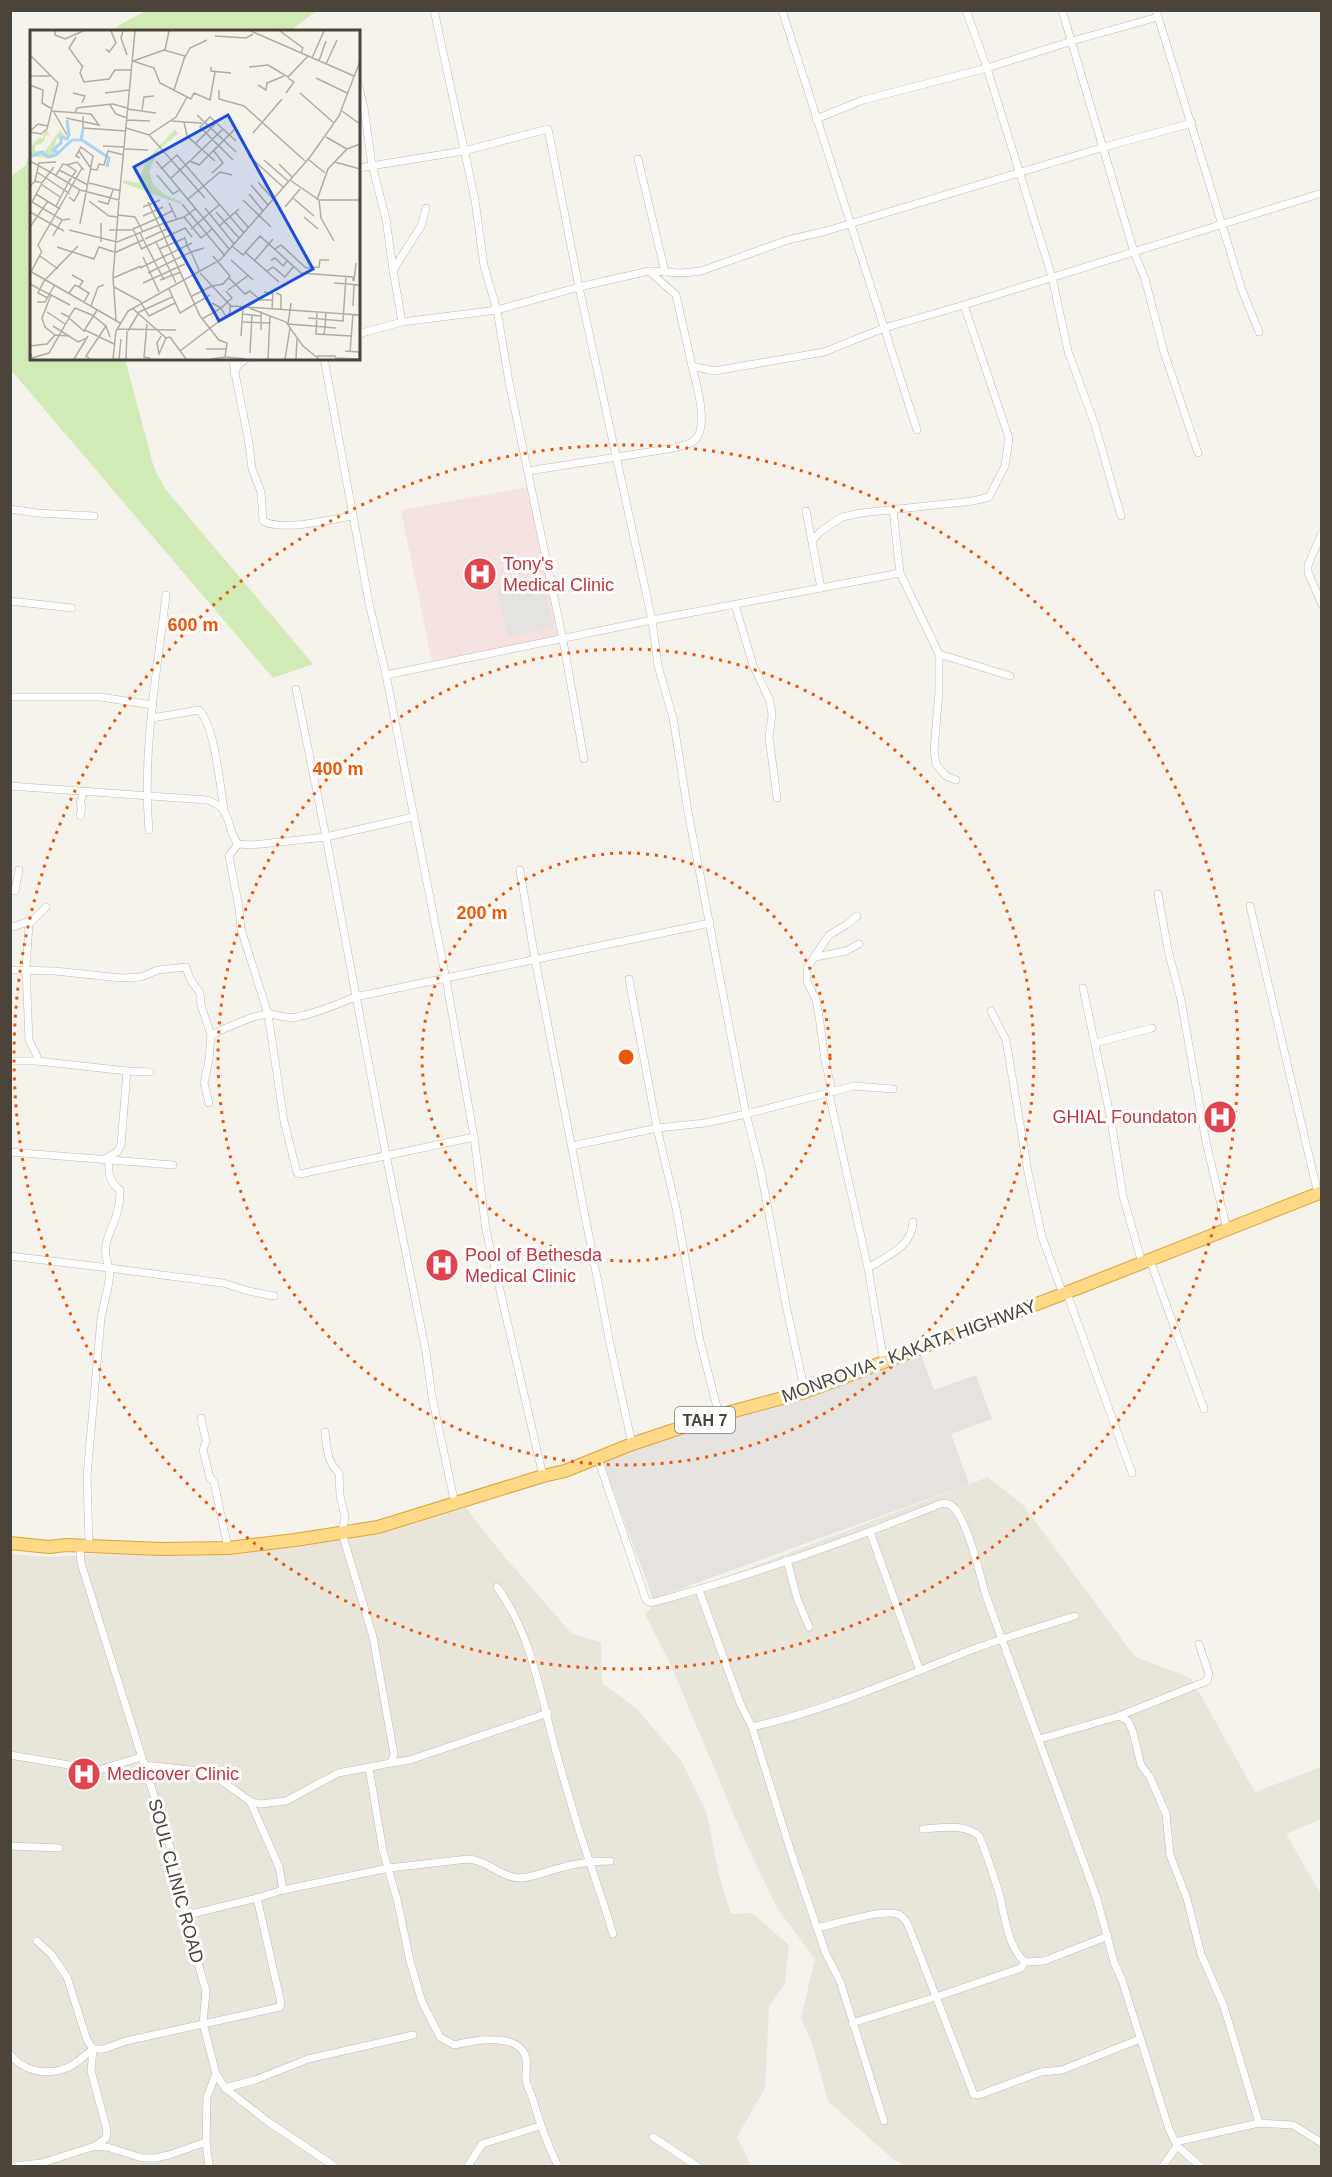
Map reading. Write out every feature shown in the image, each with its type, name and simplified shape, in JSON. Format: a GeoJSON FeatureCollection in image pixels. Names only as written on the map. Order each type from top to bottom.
{"type":"FeatureCollection","features":[{"type":"Feature","properties":{"kind":"highway","name":"MONROVIA - KAKATA HIGHWAY"},"geometry":{"type":"LineString","coordinates":[[10,1544],[49,1547],[66,1545],[161,1549],[228,1548],[378,1527],[565,1471],[632,1444],[719,1415],[806,1392],[1320,1193]]}},
{"type":"Feature","properties":{"kind":"highway","name":"MONROVIA - KAKATA HIGHWAY"},"geometry":{"type":"LineString","coordinates":[[10,1536],[49,1539],[66,1545]]}},
{"type":"Feature","properties":{"kind":"street"},"geometry":{"type":"LineString","coordinates":[[434,10],[475,200],[484,266],[497,310],[509,382],[563,640],[584,759]]}},
{"type":"Feature","properties":{"kind":"street"},"geometry":{"type":"LineString","coordinates":[[782,10],[917,430]]}},
{"type":"Feature","properties":{"kind":"street"},"geometry":{"type":"LineString","coordinates":[[966,10],[987,68],[1052,278],[1068,351],[1095,425],[1121,516]]}},
{"type":"Feature","properties":{"kind":"street"},"geometry":{"type":"LineString","coordinates":[[1062,10],[1164,352],[1198,453]]}},
{"type":"Feature","properties":{"kind":"street"},"geometry":{"type":"LineString","coordinates":[[816,119],[863,100],[987,68],[1157,14],[1242,290],[1258,332]]}},
{"type":"Feature","properties":{"kind":"street"},"geometry":{"type":"LineString","coordinates":[[360,91],[372,165],[386,219],[402,322]]}},
{"type":"Feature","properties":{"kind":"street"},"geometry":{"type":"LineString","coordinates":[[360,333],[402,322],[497,310],[579,287],[649,271],[701,271],[788,240],[1192,123]]}},
{"type":"Feature","properties":{"kind":"street"},"geometry":{"type":"LineString","coordinates":[[360,168],[464,151],[548,129],[579,287],[652,620],[658,666],[673,718],[688,812],[746,1114],[761,1172],[787,1310],[806,1392]]}},
{"type":"Feature","properties":{"kind":"street"},"geometry":{"type":"LineString","coordinates":[[638,159],[665,272]]}},
{"type":"Feature","properties":{"kind":"street"},"geometry":{"type":"LineString","coordinates":[[692,366],[714,371],[824,352],[884,328],[1322,193]]}},
{"type":"Feature","properties":{"kind":"street"},"geometry":{"type":"LineString","coordinates":[[393,270],[421,226],[426,208]]}},
{"type":"Feature","properties":{"kind":"street"},"geometry":{"type":"LineString","coordinates":[[528,471],[674,448],[693,442],[698,436],[702,412],[676,296],[649,271]]}},
{"type":"Feature","properties":{"kind":"street"},"geometry":{"type":"LineString","coordinates":[[812,541],[820,532],[842,517],[973,501],[989,497],[1005,466],[1009,438],[964,305]]}},
{"type":"Feature","properties":{"kind":"street"},"geometry":{"type":"LineString","coordinates":[[232,360],[252,469],[261,492],[263,521],[269,524],[284,525],[353,516]]}},
{"type":"Feature","properties":{"kind":"street"},"geometry":{"type":"LineString","coordinates":[[234,373],[238,365],[245,360]]}},
{"type":"Feature","properties":{"kind":"street"},"geometry":{"type":"LineString","coordinates":[[324,360],[369,603],[386,675],[446,979],[474,1137],[486,1230],[543,1476]]}},
{"type":"Feature","properties":{"kind":"street"},"geometry":{"type":"LineString","coordinates":[[10,509],[94,516]]}},
{"type":"Feature","properties":{"kind":"street"},"geometry":{"type":"LineString","coordinates":[[806,510],[821,588]]}},
{"type":"Feature","properties":{"kind":"street"},"geometry":{"type":"LineString","coordinates":[[892,510],[900,573],[939,654],[939,692],[934,750],[936,764],[946,776],[956,780]]}},
{"type":"Feature","properties":{"kind":"street"},"geometry":{"type":"LineString","coordinates":[[1322,533],[1308,565],[1308,572],[1322,605]]}},
{"type":"Feature","properties":{"kind":"street"},"geometry":{"type":"LineString","coordinates":[[386,675],[652,620],[900,573]]}},
{"type":"Feature","properties":{"kind":"street"},"geometry":{"type":"LineString","coordinates":[[149,830],[146,797],[153,705],[166,596]]}},
{"type":"Feature","properties":{"kind":"street"},"geometry":{"type":"LineString","coordinates":[[10,601],[72,608]]}},
{"type":"Feature","properties":{"kind":"street"},"geometry":{"type":"LineString","coordinates":[[735,605],[753,665],[770,701],[772,715],[769,737],[777,798]]}},
{"type":"Feature","properties":{"kind":"street"},"geometry":{"type":"LineString","coordinates":[[939,654],[1010,676]]}},
{"type":"Feature","properties":{"kind":"street"},"geometry":{"type":"LineString","coordinates":[[296,689],[327,837],[355,997],[426,1352],[432,1397],[455,1504]]}},
{"type":"Feature","properties":{"kind":"street"},"geometry":{"type":"LineString","coordinates":[[10,697],[100,697],[153,705]]}},
{"type":"Feature","properties":{"kind":"street"},"geometry":{"type":"LineString","coordinates":[[152,718],[199,710],[205,715],[214,749],[224,810],[238,844]]}},
{"type":"Feature","properties":{"kind":"street"},"geometry":{"type":"LineString","coordinates":[[10,786],[207,801],[218,804],[224,810]]}},
{"type":"Feature","properties":{"kind":"street"},"geometry":{"type":"LineString","coordinates":[[80,816],[83,792]]}},
{"type":"Feature","properties":{"kind":"street"},"geometry":{"type":"LineString","coordinates":[[238,844],[251,845],[327,837],[413,817]]}},
{"type":"Feature","properties":{"kind":"street"},"geometry":{"type":"LineString","coordinates":[[238,844],[229,856],[241,929],[268,1014],[284,1121],[297,1173],[474,1137]]}},
{"type":"Feature","properties":{"kind":"street"},"geometry":{"type":"LineString","coordinates":[[10,891],[15,891],[19,870]]}},
{"type":"Feature","properties":{"kind":"street"},"geometry":{"type":"LineString","coordinates":[[520,870],[534,959],[632,1444]]}},
{"type":"Feature","properties":{"kind":"street"},"geometry":{"type":"LineString","coordinates":[[1158,894],[1168,950],[1181,1000],[1206,1143],[1227,1230]]}},
{"type":"Feature","properties":{"kind":"street"},"geometry":{"type":"LineString","coordinates":[[37,1061],[29,1040],[26,969],[29,924],[46,906]]}},
{"type":"Feature","properties":{"kind":"street"},"geometry":{"type":"LineString","coordinates":[[1250,906],[1320,1193]]}},
{"type":"Feature","properties":{"kind":"street"},"geometry":{"type":"LineString","coordinates":[[856,916],[829,935],[807,968],[807,981],[816,1000],[831,1093],[868,1268],[884,1362]]}},
{"type":"Feature","properties":{"kind":"street"},"geometry":{"type":"LineString","coordinates":[[10,928],[32,920]]}},
{"type":"Feature","properties":{"kind":"street"},"geometry":{"type":"LineString","coordinates":[[211,1035],[226,1027],[268,1014],[295,1017],[327,1009],[355,997],[710,923]]}},
{"type":"Feature","properties":{"kind":"street"},"geometry":{"type":"LineString","coordinates":[[816,957],[846,951],[858,944]]}},
{"type":"Feature","properties":{"kind":"street"},"geometry":{"type":"LineString","coordinates":[[10,970],[26,969],[121,978],[141,977],[168,969],[186,968],[190,979],[200,993],[201,1005],[211,1035],[204,1083],[209,1103]]}},
{"type":"Feature","properties":{"kind":"street"},"geometry":{"type":"LineString","coordinates":[[628,979],[657,1128],[676,1208],[700,1341],[719,1415]]}},
{"type":"Feature","properties":{"kind":"street"},"geometry":{"type":"LineString","coordinates":[[1083,988],[1111,1120],[1123,1196],[1204,1408]]}},
{"type":"Feature","properties":{"kind":"street"},"geometry":{"type":"LineString","coordinates":[[991,1011],[1006,1040],[1028,1172],[1042,1237],[1064,1294],[1068,1296],[1132,1473]]}},
{"type":"Feature","properties":{"kind":"street"},"geometry":{"type":"LineString","coordinates":[[1095,1043],[1152,1028]]}},
{"type":"Feature","properties":{"kind":"street"},"geometry":{"type":"LineString","coordinates":[[10,1061],[37,1061],[150,1072]]}},
{"type":"Feature","properties":{"kind":"street"},"geometry":{"type":"LineString","coordinates":[[107,1160],[117,1152],[121,1145],[128,1071]]}},
{"type":"Feature","properties":{"kind":"street"},"geometry":{"type":"LineString","coordinates":[[572,1146],[657,1128],[705,1123],[854,1086],[893,1089]]}},
{"type":"Feature","properties":{"kind":"street"},"geometry":{"type":"LineString","coordinates":[[10,1152],[173,1165]]}},
{"type":"Feature","properties":{"kind":"street","name":"SOUL CLINIC ROAD"},"geometry":{"type":"LineString","coordinates":[[107,1160],[108,1173],[113,1185],[120,1190],[116,1216],[108,1232],[106,1244],[106,1259],[111,1275],[100,1318],[81,1563],[170,1847],[190,1935],[206,1991],[202,2023],[216,2074],[225,2088],[267,2121],[334,2166]]}},
{"type":"Feature","properties":{"kind":"street"},"geometry":{"type":"LineString","coordinates":[[868,1268],[900,1250],[913,1234],[913,1222]]}},
{"type":"Feature","properties":{"kind":"street"},"geometry":{"type":"LineString","coordinates":[[10,1256],[223,1282],[248,1291],[274,1296]]}},
{"type":"Feature","properties":{"kind":"street"},"geometry":{"type":"LineString","coordinates":[[201,1418],[206,1441],[203,1450],[210,1478],[214,1482],[228,1548]]}},
{"type":"Feature","properties":{"kind":"street"},"geometry":{"type":"LineString","coordinates":[[325,1432],[328,1457],[332,1467],[339,1473],[340,1496],[345,1517],[342,1533],[373,1636],[394,1754],[391,1763]]}},
{"type":"Feature","properties":{"kind":"street"},"geometry":{"type":"LineString","coordinates":[[598,1459],[648,1602],[651,1603],[699,1590],[870,1532],[940,1504],[948,1503],[954,1507],[960,1515],[1002,1640],[1040,1739],[1176,2144],[1200,2166]]}},
{"type":"Feature","properties":{"kind":"street"},"geometry":{"type":"LineString","coordinates":[[870,1532],[920,1671]]}},
{"type":"Feature","properties":{"kind":"street"},"geometry":{"type":"LineString","coordinates":[[787,1560],[797,1598],[809,1627]]}},
{"type":"Feature","properties":{"kind":"street"},"geometry":{"type":"LineString","coordinates":[[497,1587],[512,1608],[523,1630],[548,1713],[558,1758],[613,1934]]}},
{"type":"Feature","properties":{"kind":"street"},"geometry":{"type":"LineString","coordinates":[[699,1590],[740,1703],[752,1727],[826,1954],[840,1981],[884,2121]]}},
{"type":"Feature","properties":{"kind":"street"},"geometry":{"type":"LineString","coordinates":[[752,1727],[834,1702],[963,1653],[1075,1616]]}},
{"type":"Feature","properties":{"kind":"street"},"geometry":{"type":"LineString","coordinates":[[1040,1739],[1119,1716],[1207,1681],[1209,1674],[1199,1644]]}},
{"type":"Feature","properties":{"kind":"street"},"geometry":{"type":"LineString","coordinates":[[144,1765],[209,1772],[250,1801],[260,1804],[286,1802],[338,1773],[421,1756],[548,1713]]}},
{"type":"Feature","properties":{"kind":"street"},"geometry":{"type":"LineString","coordinates":[[1119,1716],[1128,1721],[1141,1765],[1150,1777],[1166,1814],[1170,1854],[1187,1899],[1202,1954],[1224,2007],[1259,2123]]}},
{"type":"Feature","properties":{"kind":"street"},"geometry":{"type":"LineString","coordinates":[[10,1755],[99,1770],[141,1757]]}},
{"type":"Feature","properties":{"kind":"street"},"geometry":{"type":"LineString","coordinates":[[369,1768],[383,1851],[422,2002],[440,2037],[454,2045],[477,2039],[517,2045],[525,2056],[528,2068],[526,2078],[540,2126],[558,2166]]}},
{"type":"Feature","properties":{"kind":"street"},"geometry":{"type":"LineString","coordinates":[[250,1801],[279,1867],[283,1890]]}},
{"type":"Feature","properties":{"kind":"street"},"geometry":{"type":"LineString","coordinates":[[923,1829],[964,1828],[972,1830],[979,1836],[999,1893],[1013,1946],[1025,1962],[1044,1961],[1108,1936]]}},
{"type":"Feature","properties":{"kind":"street"},"geometry":{"type":"LineString","coordinates":[[10,1846],[59,1848]]}},
{"type":"Feature","properties":{"kind":"street"},"geometry":{"type":"LineString","coordinates":[[187,1915],[283,1890],[389,1868],[479,1859],[499,1872],[515,1878],[528,1878],[589,1861],[610,1862]]}},
{"type":"Feature","properties":{"kind":"street"},"geometry":{"type":"LineString","coordinates":[[10,2054],[24,2066],[53,2072],[68,2068],[93,2049],[104,2049],[126,2041],[280,2007],[257,1898]]}},
{"type":"Feature","properties":{"kind":"street"},"geometry":{"type":"LineString","coordinates":[[817,1928],[882,1913],[897,1914],[904,1918],[974,2095],[1041,2072],[1062,2070],[1140,2039]]}},
{"type":"Feature","properties":{"kind":"street"},"geometry":{"type":"LineString","coordinates":[[14,2166],[42,2163],[94,2146],[106,2138],[107,2130],[91,2071],[93,2049],[87,2040],[67,1977],[52,1955],[37,1941]]}},
{"type":"Feature","properties":{"kind":"street"},"geometry":{"type":"LineString","coordinates":[[852,2023],[1022,1968],[1025,1962]]}},
{"type":"Feature","properties":{"kind":"street"},"geometry":{"type":"LineString","coordinates":[[225,2088],[255,2080],[308,2059],[413,2035]]}},
{"type":"Feature","properties":{"kind":"street"},"geometry":{"type":"LineString","coordinates":[[208,2166],[207,2097],[216,2074]]}},
{"type":"Feature","properties":{"kind":"street"},"geometry":{"type":"LineString","coordinates":[[1163,2166],[1176,2144],[1259,2123],[1293,2125],[1322,2143]]}},
{"type":"Feature","properties":{"kind":"street"},"geometry":{"type":"LineString","coordinates":[[468,2166],[482,2144],[540,2126]]}},
{"type":"Feature","properties":{"kind":"street"},"geometry":{"type":"LineString","coordinates":[[653,2137],[697,2166]]}},
{"type":"Feature","properties":{"kind":"street"},"geometry":{"type":"LineString","coordinates":[[94,2146],[107,2147],[142,2158],[155,2158],[169,2156],[206,2142]]}},
{"type":"Feature","properties":{"kind":"shaded area","name":"Tony's Medical Clinic"},"geometry":{"type":"Polygon","coordinates":[[[529,487],[559,637],[432,662],[401,510],[529,487]]]}},
{"type":"Feature","properties":{"kind":"shaded area"},"geometry":{"type":"Polygon","coordinates":[[[543,579],[554,626],[508,637],[497,589],[543,579]]]}},
{"type":"Feature","properties":{"kind":"shaded area"},"geometry":{"type":"Polygon","coordinates":[[[918,1346],[934,1390],[976,1375],[992,1419],[951,1434],[969,1484],[653,1599],[602,1460],[918,1346]]]}},
{"type":"Feature","properties":{"kind":"shaded area"},"geometry":{"type":"Polygon","coordinates":[[[988,1477],[1024,1506],[1135,1657],[1191,1678],[1255,1792],[1321,1767],[1321,1819],[1286,1834],[1321,1894],[1321,2166],[905,2166],[893,2159],[828,2101],[812,2043],[801,2018],[815,1959],[777,1908],[744,1839],[670,1663],[645,1614],[657,1603],[988,1477]]]}},
{"type":"Feature","properties":{"kind":"shaded area"},"geometry":{"type":"Polygon","coordinates":[[[463,1504],[502,1554],[572,1634],[601,1642],[602,1683],[637,1709],[682,1762],[707,1814],[719,1875],[731,1914],[752,1913],[789,1945],[785,1983],[769,2007],[765,2088],[737,2137],[751,2166],[11,2166],[10,1554],[52,1557],[344,1536],[463,1504]]]}},
{"type":"Feature","properties":{"kind":"green space"},"geometry":{"type":"Polygon","coordinates":[[[146,10],[316,11],[291,30],[114,30],[146,10]]]}},
{"type":"Feature","properties":{"kind":"green space"},"geometry":{"type":"Polygon","coordinates":[[[30,151],[30,360],[125,360],[154,468],[166,490],[313,664],[273,678],[11,370],[11,176],[26,165],[30,151]]]}},
{"type":"Feature","properties":{"kind":"place","name":"Tony's Medical Clinic"},"geometry":{"type":"Point","coordinates":[480,574]}},
{"type":"Feature","properties":{"kind":"place","name":"GHIAL Foundaton"},"geometry":{"type":"Point","coordinates":[1220,1117]}},
{"type":"Feature","properties":{"kind":"place","name":"Pool of Bethesda Medical Clinic"},"geometry":{"type":"Point","coordinates":[442,1265]}},
{"type":"Feature","properties":{"kind":"place","name":"Medicover Clinic"},"geometry":{"type":"Point","coordinates":[84,1774]}}]}
